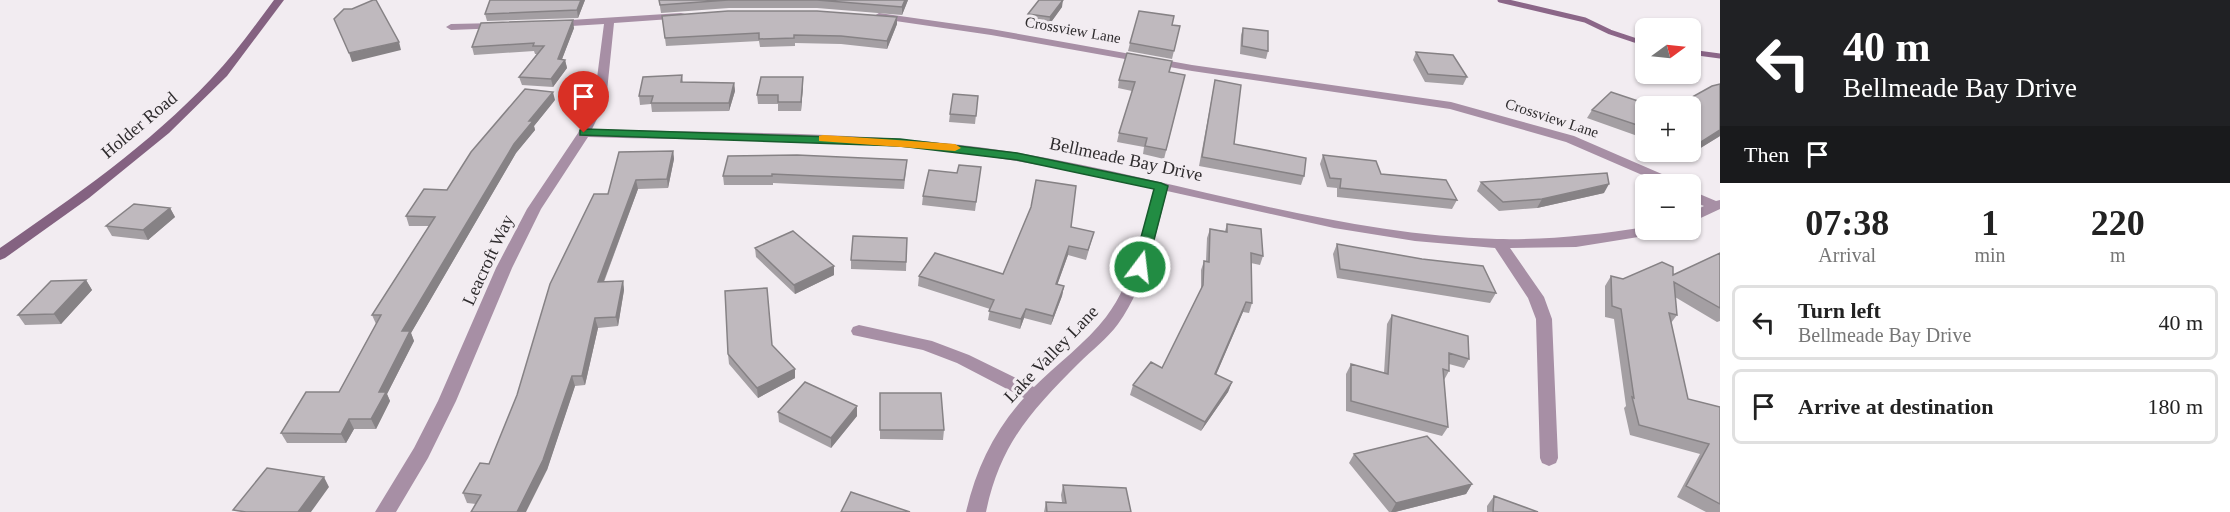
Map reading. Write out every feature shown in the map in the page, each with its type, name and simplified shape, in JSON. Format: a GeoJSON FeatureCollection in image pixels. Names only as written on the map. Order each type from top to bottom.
{"type":"FeatureCollection","features":[{"type":"Feature","properties":{"kind":"street","name":"Holder Road"},"geometry":{"type":"LineString","coordinates":[[0,255],[119,166],[183,114],[223,72],[279,0]]}},
{"type":"Feature","properties":{"kind":"street"},"geometry":{"type":"LineString","coordinates":[[541,24],[609,22],[688,15]]}},
{"type":"Feature","properties":{"kind":"street","name":"Crossview Lane"},"geometry":{"type":"LineString","coordinates":[[870,16],[980,31],[1192,68],[1451,106],[1569,139],[1650,174]]}},
{"type":"Feature","properties":{"kind":"street","name":"Leacroft Way"},"geometry":{"type":"LineString","coordinates":[[385,512],[422,453],[447,402],[504,268],[534,209],[584,133],[600,101],[609,22]]}},
{"type":"Feature","properties":{"kind":"street"},"geometry":{"type":"LineString","coordinates":[[451,27],[507,26]]}},
{"type":"Feature","properties":{"kind":"street","name":"Bellmeade Bay Drive"},"geometry":{"type":"LineString","coordinates":[[584,133],[900,142],[1017,157],[1392,233],[1499,243],[1548,243],[1635,235]]}},
{"type":"Feature","properties":{"kind":"street","name":"Lake Valley Lane"},"geometry":{"type":"LineString","coordinates":[[976,512],[980,486],[992,455],[1035,396],[1112,321],[1129,294],[1140,267],[1161,186]]}},
{"type":"Feature","properties":{"kind":"street"},"geometry":{"type":"LineString","coordinates":[[1701,198],[1718,205]]}},
{"type":"Feature","properties":{"kind":"street"},"geometry":{"type":"LineString","coordinates":[[1701,214],[1718,205]]}},
{"type":"Feature","properties":{"kind":"street"},"geometry":{"type":"LineString","coordinates":[[1499,243],[1536,297],[1544,319],[1549,458]]}},
{"type":"Feature","properties":{"kind":"street"},"geometry":{"type":"LineString","coordinates":[[859,331],[926,345],[963,359],[1035,396]]}},
{"type":"Feature","properties":{"kind":"building"},"geometry":{"type":"Polygon","coordinates":[[[376,0],[399,42],[349,53],[334,19],[344,9],[352,9],[376,0]]]}},
{"type":"Feature","properties":{"kind":"building"},"geometry":{"type":"Polygon","coordinates":[[[490,0],[581,0],[577,10],[485,14],[490,0]]]}},
{"type":"Feature","properties":{"kind":"building"},"geometry":{"type":"Polygon","coordinates":[[[659,0],[728,0],[660,5],[659,0]]]}},
{"type":"Feature","properties":{"kind":"building"},"geometry":{"type":"Polygon","coordinates":[[[817,0],[905,0],[902,7],[817,0]]]}},
{"type":"Feature","properties":{"kind":"building"},"geometry":{"type":"Polygon","coordinates":[[[1039,0],[1063,0],[1050,17],[1028,14],[1039,0]]]}},
{"type":"Feature","properties":{"kind":"building"},"geometry":{"type":"Polygon","coordinates":[[[728,11],[817,11],[897,17],[887,41],[841,36],[794,35],[794,38],[759,39],[759,33],[665,38],[662,16],[728,11]]]}},
{"type":"Feature","properties":{"kind":"building"},"geometry":{"type":"Polygon","coordinates":[[[1139,11],[1174,16],[1172,25],[1180,26],[1174,51],[1130,43],[1139,11]]]}},
{"type":"Feature","properties":{"kind":"building"},"geometry":{"type":"Polygon","coordinates":[[[573,20],[558,59],[565,60],[551,79],[519,77],[544,46],[533,46],[534,43],[472,47],[481,23],[573,20]]]}},
{"type":"Feature","properties":{"kind":"building"},"geometry":{"type":"Polygon","coordinates":[[[1243,28],[1268,31],[1268,51],[1242,46],[1243,28]]]}},
{"type":"Feature","properties":{"kind":"building"},"geometry":{"type":"Polygon","coordinates":[[[1416,52],[1453,55],[1467,77],[1428,74],[1416,52]]]}},
{"type":"Feature","properties":{"kind":"building"},"geometry":{"type":"Polygon","coordinates":[[[1127,53],[1172,61],[1169,72],[1185,75],[1166,150],[1145,146],[1147,138],[1119,133],[1135,82],[1119,80],[1127,53]]]}},
{"type":"Feature","properties":{"kind":"building"},"geometry":{"type":"Polygon","coordinates":[[[682,75],[681,82],[734,83],[729,103],[651,103],[653,96],[639,96],[643,77],[682,75]]]}},
{"type":"Feature","properties":{"kind":"building"},"geometry":{"type":"Polygon","coordinates":[[[761,77],[803,77],[801,102],[778,102],[778,95],[757,95],[761,77]]]}},
{"type":"Feature","properties":{"kind":"building"},"geometry":{"type":"Polygon","coordinates":[[[1215,80],[1241,85],[1234,144],[1306,158],[1304,176],[1202,157],[1215,80]]]}},
{"type":"Feature","properties":{"kind":"building"},"geometry":{"type":"Polygon","coordinates":[[[1720,84],[1720,130],[1701,142],[1701,96],[1694,96],[1720,84]]]}},
{"type":"Feature","properties":{"kind":"building"},"geometry":{"type":"Polygon","coordinates":[[[525,89],[553,92],[529,121],[533,121],[514,144],[402,331],[410,331],[379,392],[386,392],[371,419],[349,419],[341,434],[281,433],[306,392],[339,392],[381,315],[372,315],[435,217],[406,216],[424,189],[447,190],[471,152],[525,89]]]}},
{"type":"Feature","properties":{"kind":"building"},"geometry":{"type":"Polygon","coordinates":[[[1611,92],[1635,100],[1635,124],[1592,110],[1611,92]]]}},
{"type":"Feature","properties":{"kind":"building"},"geometry":{"type":"Polygon","coordinates":[[[953,94],[978,96],[976,116],[950,114],[953,94]]]}},
{"type":"Feature","properties":{"kind":"building"},"geometry":{"type":"Polygon","coordinates":[[[673,151],[667,179],[636,180],[598,282],[623,281],[616,317],[595,318],[582,376],[572,376],[543,460],[517,512],[471,512],[481,495],[463,493],[480,463],[489,464],[517,395],[550,284],[594,194],[608,194],[619,152],[673,151]]]}},
{"type":"Feature","properties":{"kind":"building"},"geometry":{"type":"Polygon","coordinates":[[[797,155],[907,160],[904,180],[772,174],[772,176],[723,176],[728,156],[797,155]]]}},
{"type":"Feature","properties":{"kind":"building"},"geometry":{"type":"Polygon","coordinates":[[[1323,155],[1376,161],[1381,174],[1446,180],[1457,200],[1340,188],[1341,179],[1330,178],[1323,155]]]}},
{"type":"Feature","properties":{"kind":"building"},"geometry":{"type":"Polygon","coordinates":[[[959,165],[981,167],[976,202],[923,196],[929,170],[957,173],[959,165]]]}},
{"type":"Feature","properties":{"kind":"building"},"geometry":{"type":"Polygon","coordinates":[[[1607,173],[1609,184],[1542,199],[1503,202],[1481,182],[1607,173]]]}},
{"type":"Feature","properties":{"kind":"building"},"geometry":{"type":"Polygon","coordinates":[[[1036,180],[1076,186],[1071,227],[1094,232],[1088,250],[1069,246],[1056,284],[1064,286],[1053,316],[1026,309],[1021,319],[989,311],[994,300],[919,276],[935,253],[1003,274],[1031,207],[1036,180]]]}},
{"type":"Feature","properties":{"kind":"building"},"geometry":{"type":"Polygon","coordinates":[[[134,204],[170,208],[143,230],[106,226],[134,204]]]}},
{"type":"Feature","properties":{"kind":"building"},"geometry":{"type":"Polygon","coordinates":[[[1227,224],[1261,229],[1263,256],[1251,253],[1252,303],[1246,302],[1215,374],[1232,382],[1205,422],[1133,385],[1151,362],[1162,368],[1203,285],[1204,261],[1209,262],[1210,229],[1227,232],[1227,224]]]}},
{"type":"Feature","properties":{"kind":"building"},"geometry":{"type":"Polygon","coordinates":[[[793,231],[834,266],[794,285],[755,248],[793,231]]]}},
{"type":"Feature","properties":{"kind":"building"},"geometry":{"type":"Polygon","coordinates":[[[853,236],[907,238],[906,262],[851,260],[853,236]]]}},
{"type":"Feature","properties":{"kind":"building"},"geometry":{"type":"Polygon","coordinates":[[[1337,244],[1422,259],[1483,266],[1496,293],[1340,269],[1337,244]]]}},
{"type":"Feature","properties":{"kind":"building"},"geometry":{"type":"Polygon","coordinates":[[[1720,253],[1720,308],[1674,282],[1677,315],[1669,313],[1688,399],[1720,407],[1720,504],[1686,486],[1709,444],[1639,425],[1632,397],[1634,398],[1621,309],[1612,306],[1611,276],[1623,279],[1662,262],[1673,267],[1673,275],[1720,253]]]}},
{"type":"Feature","properties":{"kind":"building"},"geometry":{"type":"Polygon","coordinates":[[[86,280],[54,314],[18,315],[51,281],[86,280]]]}},
{"type":"Feature","properties":{"kind":"building"},"geometry":{"type":"Polygon","coordinates":[[[767,288],[772,345],[795,369],[757,388],[728,354],[725,291],[767,288]]]}},
{"type":"Feature","properties":{"kind":"building"},"geometry":{"type":"Polygon","coordinates":[[[1392,315],[1468,336],[1469,359],[1449,353],[1449,371],[1443,369],[1448,427],[1351,401],[1351,364],[1388,374],[1392,315]]]}},
{"type":"Feature","properties":{"kind":"building"},"geometry":{"type":"Polygon","coordinates":[[[805,382],[857,406],[831,438],[778,412],[805,382]]]}},
{"type":"Feature","properties":{"kind":"building"},"geometry":{"type":"Polygon","coordinates":[[[880,393],[941,393],[944,430],[880,430],[880,393]]]}},
{"type":"Feature","properties":{"kind":"building"},"geometry":{"type":"Polygon","coordinates":[[[1427,436],[1472,484],[1396,503],[1354,454],[1427,436]]]}},
{"type":"Feature","properties":{"kind":"building"},"geometry":{"type":"Polygon","coordinates":[[[267,468],[324,477],[298,512],[233,510],[267,468]]]}},
{"type":"Feature","properties":{"kind":"building"},"geometry":{"type":"Polygon","coordinates":[[[1063,485],[1126,488],[1131,512],[1047,512],[1046,502],[1066,503],[1063,485]]]}},
{"type":"Feature","properties":{"kind":"building"},"geometry":{"type":"Polygon","coordinates":[[[851,492],[910,512],[841,512],[851,492]]]}},
{"type":"Feature","properties":{"kind":"building"},"geometry":{"type":"Polygon","coordinates":[[[1494,496],[1538,512],[1493,512],[1494,496]]]}},
{"type":"Feature","properties":{"kind":"waterway"},"geometry":{"type":"LineString","coordinates":[[1500,0],[1585,20],[1635,40]]}},
{"type":"Feature","properties":{"kind":"waterway"},"geometry":{"type":"LineString","coordinates":[[1701,53],[1720,56]]}},
{"type":"Feature","properties":{"kind":"slow traffic"},"geometry":{"type":"LineString","coordinates":[[823,138],[900,142],[955,148]]}},
{"type":"Feature","properties":{"kind":"route"},"geometry":{"type":"LineString","coordinates":[[584,133],[900,142],[1017,157],[1161,186],[1140,267]]}}]}
